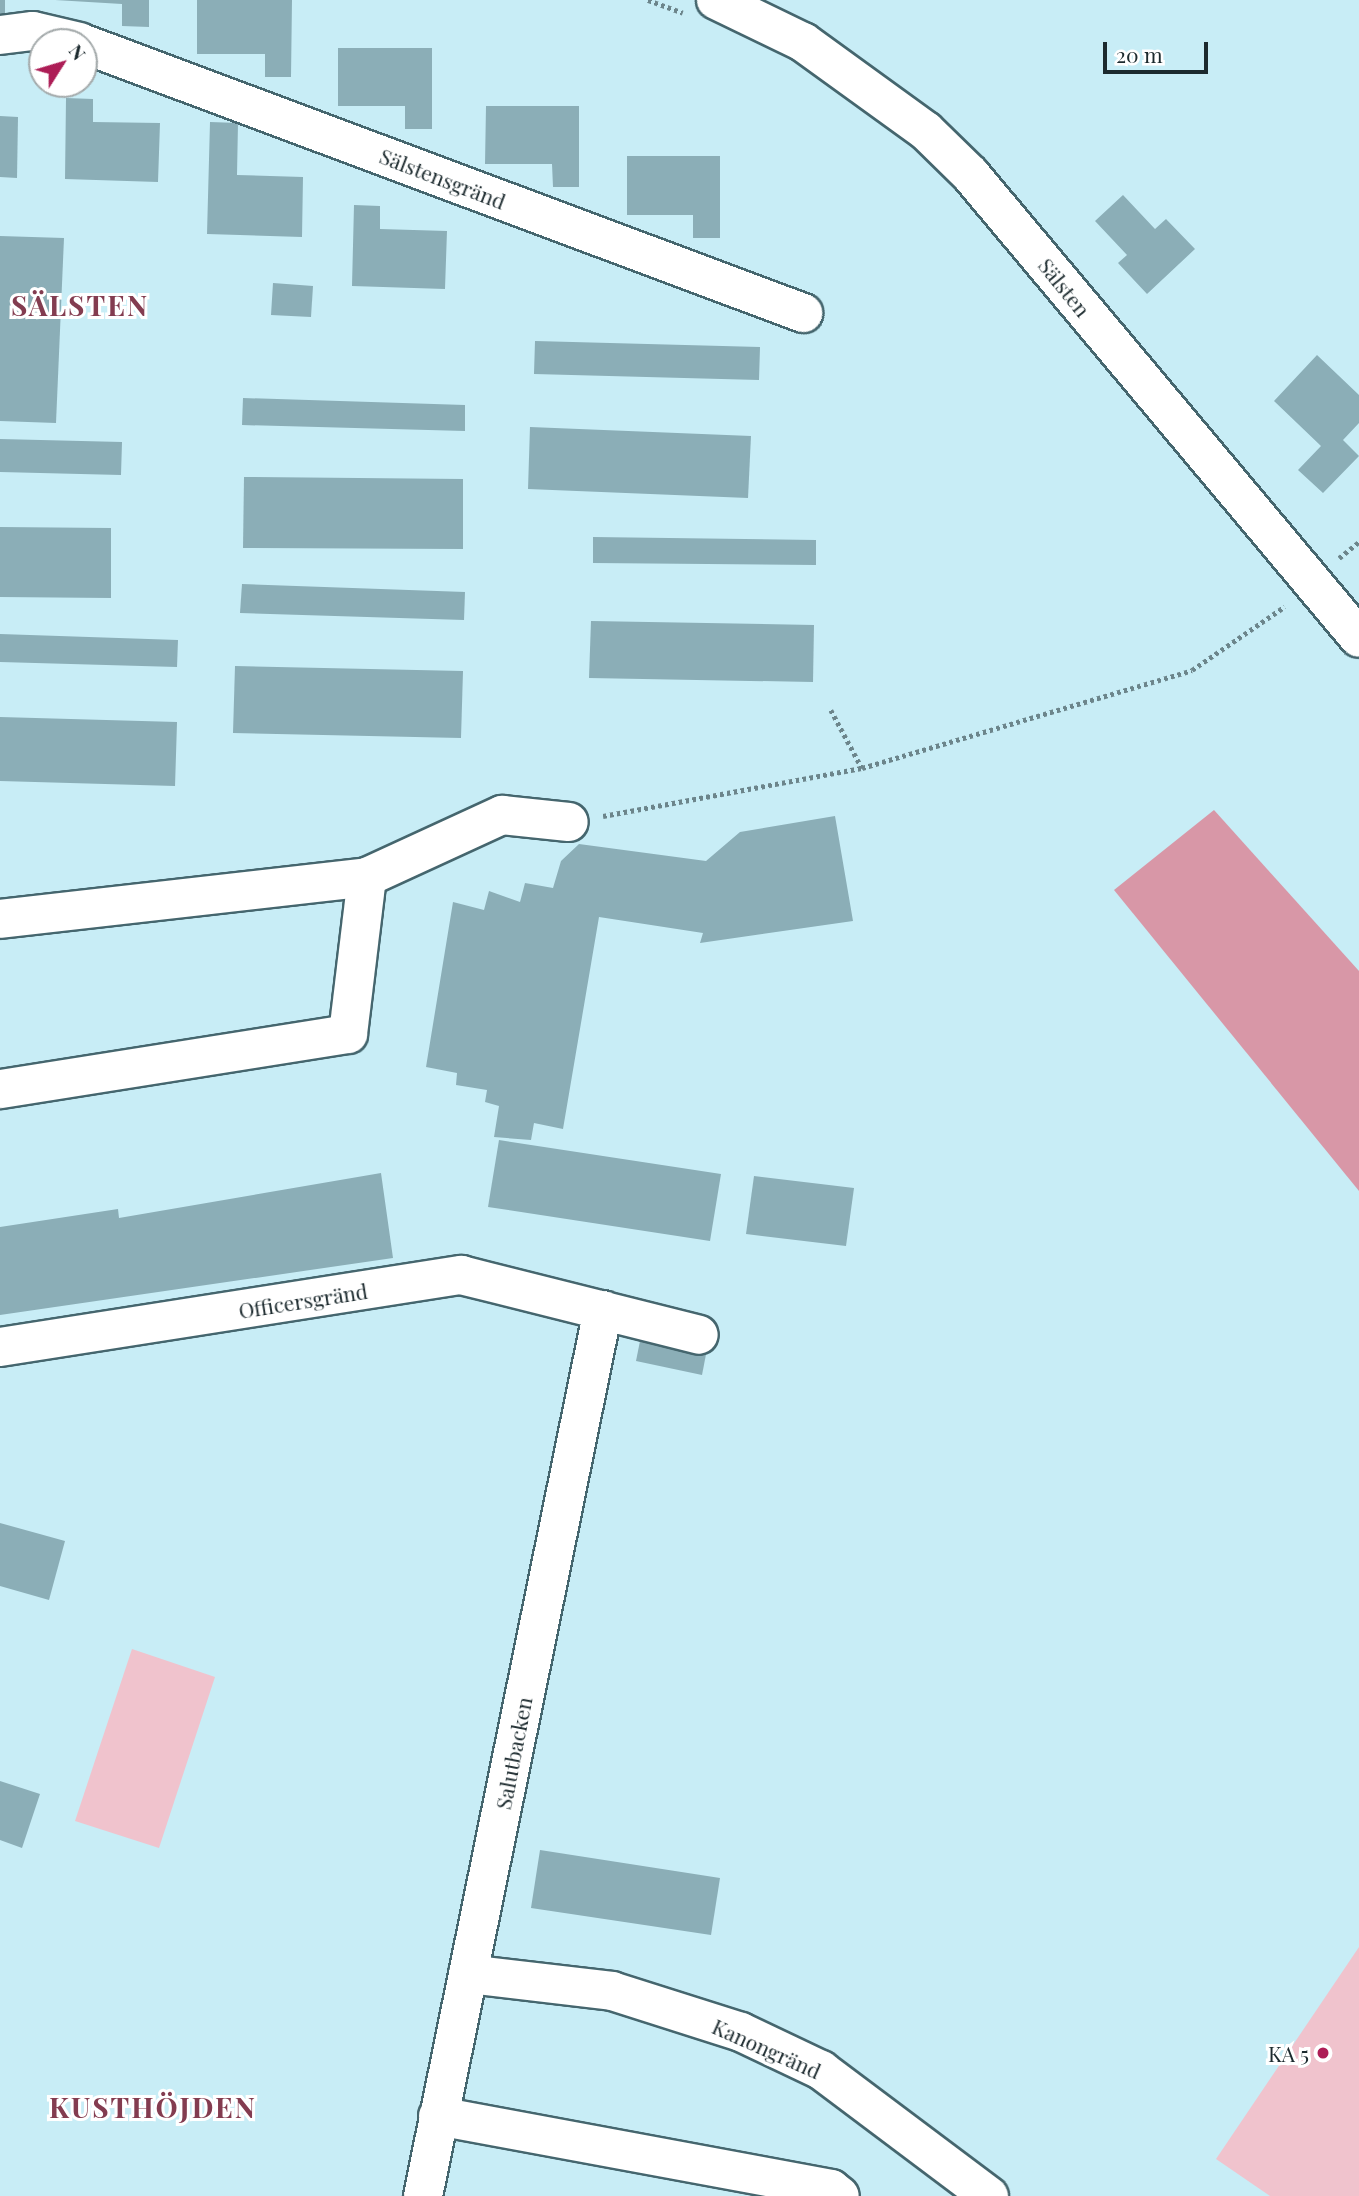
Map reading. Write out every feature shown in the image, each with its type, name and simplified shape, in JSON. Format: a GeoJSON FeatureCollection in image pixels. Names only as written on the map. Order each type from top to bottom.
{"type":"FeatureCollection","features":[{"type":"Feature","properties":{"kind":"street","name":"Sälsten"},"geometry":{"type":"LineString","coordinates":[[702,7],[803,42],[926,131],[961,165],[1359,638]]}},
{"type":"Feature","properties":{"kind":"street","name":"Sälstensgränd"},"geometry":{"type":"LineString","coordinates":[[0,35],[28,32]]}},
{"type":"Feature","properties":{"kind":"street","name":"Sälstensgränd"},"geometry":{"type":"LineString","coordinates":[[98,49],[803,313]]}},
{"type":"Feature","properties":{"kind":"street"},"geometry":{"type":"LineString","coordinates":[[0,919],[367,877],[502,815],[569,822]]}},
{"type":"Feature","properties":{"kind":"street"},"geometry":{"type":"LineString","coordinates":[[0,1089],[348,1034],[367,877]]}},
{"type":"Feature","properties":{"kind":"street","name":"Officersgränd"},"geometry":{"type":"LineString","coordinates":[[0,1347],[461,1275],[699,1335]]}},
{"type":"Feature","properties":{"kind":"street","name":"Salutbacken"},"geometry":{"type":"LineString","coordinates":[[423,2196],[603,1310]]}},
{"type":"Feature","properties":{"kind":"street","name":"Kanongränd"},"geometry":{"type":"LineString","coordinates":[[468,1974],[612,1991],[741,2032],[821,2070],[989,2196]]}},
{"type":"Feature","properties":{"kind":"street"},"geometry":{"type":"LineString","coordinates":[[438,2116],[831,2189],[840,2196]]}},
{"type":"Feature","properties":{"kind":"path"},"geometry":{"type":"LineString","coordinates":[[648,0],[702,7]]}},
{"type":"Feature","properties":{"kind":"path"},"geometry":{"type":"LineString","coordinates":[[569,822],[862,768],[1192,670],[1293,600]]}},
{"type":"Feature","properties":{"kind":"path"},"geometry":{"type":"LineString","coordinates":[[831,710],[862,768]]}},
{"type":"Feature","properties":{"kind":"shaded area"},"geometry":{"type":"Polygon","coordinates":[[[1214,810],[1359,971],[1359,1191],[1114,890],[1214,810]]]}},
{"type":"Feature","properties":{"kind":"shaded area"},"geometry":{"type":"Polygon","coordinates":[[[132,1649],[215,1677],[159,1848],[75,1821],[132,1649]]]}},
{"type":"Feature","properties":{"kind":"shaded area","name":"KA 5"},"geometry":{"type":"Polygon","coordinates":[[[1359,1947],[1359,2196],[1270,2196],[1216,2159],[1359,1947]]]}},
{"type":"Feature","properties":{"kind":"building"},"geometry":{"type":"Polygon","coordinates":[[[0,0],[5,0],[5,16],[0,16],[0,0]]]}},
{"type":"Feature","properties":{"kind":"building"},"geometry":{"type":"Polygon","coordinates":[[[55,0],[149,0],[149,27],[122,26],[122,4],[55,0]]]}},
{"type":"Feature","properties":{"kind":"building"},"geometry":{"type":"Polygon","coordinates":[[[197,0],[292,0],[291,77],[265,77],[265,54],[197,54],[197,0]]]}},
{"type":"Feature","properties":{"kind":"building"},"geometry":{"type":"Polygon","coordinates":[[[338,48],[432,48],[432,129],[405,129],[405,106],[338,106],[338,48]]]}},
{"type":"Feature","properties":{"kind":"building"},"geometry":{"type":"Polygon","coordinates":[[[66,98],[93,99],[93,122],[160,123],[158,182],[65,179],[66,98]]]}},
{"type":"Feature","properties":{"kind":"building"},"geometry":{"type":"Polygon","coordinates":[[[486,106],[579,106],[579,187],[553,187],[552,164],[485,164],[486,106]]]}},
{"type":"Feature","properties":{"kind":"building"},"geometry":{"type":"Polygon","coordinates":[[[0,116],[18,117],[17,178],[0,177],[0,116]]]}},
{"type":"Feature","properties":{"kind":"building"},"geometry":{"type":"Polygon","coordinates":[[[210,122],[238,123],[237,175],[303,177],[302,237],[207,234],[210,122]]]}},
{"type":"Feature","properties":{"kind":"building"},"geometry":{"type":"Polygon","coordinates":[[[627,156],[720,156],[720,238],[693,238],[693,215],[627,215],[627,156]]]}},
{"type":"Feature","properties":{"kind":"building"},"geometry":{"type":"Polygon","coordinates":[[[1123,195],[1155,229],[1166,219],[1195,249],[1147,294],[1118,263],[1127,255],[1095,221],[1123,195]]]}},
{"type":"Feature","properties":{"kind":"building"},"geometry":{"type":"Polygon","coordinates":[[[354,205],[380,206],[380,229],[447,231],[445,289],[352,286],[354,205]]]}},
{"type":"Feature","properties":{"kind":"building"},"geometry":{"type":"Polygon","coordinates":[[[0,236],[64,238],[56,423],[0,421],[0,236]]]}},
{"type":"Feature","properties":{"kind":"building"},"geometry":{"type":"Polygon","coordinates":[[[273,283],[313,286],[311,317],[271,315],[273,283]]]}},
{"type":"Feature","properties":{"kind":"building"},"geometry":{"type":"Polygon","coordinates":[[[535,341],[760,347],[759,380],[534,374],[535,341]]]}},
{"type":"Feature","properties":{"kind":"building"},"geometry":{"type":"Polygon","coordinates":[[[1317,355],[1359,395],[1359,423],[1343,440],[1359,456],[1323,493],[1298,470],[1321,446],[1274,401],[1317,355]]]}},
{"type":"Feature","properties":{"kind":"building"},"geometry":{"type":"Polygon","coordinates":[[[243,398],[465,405],[465,431],[242,425],[243,398]]]}},
{"type":"Feature","properties":{"kind":"building"},"geometry":{"type":"Polygon","coordinates":[[[530,427],[751,436],[748,498],[528,489],[530,427]]]}},
{"type":"Feature","properties":{"kind":"building"},"geometry":{"type":"Polygon","coordinates":[[[0,439],[122,442],[121,475],[0,472],[0,439]]]}},
{"type":"Feature","properties":{"kind":"building"},"geometry":{"type":"Polygon","coordinates":[[[244,477],[463,479],[463,549],[243,548],[244,477]]]}},
{"type":"Feature","properties":{"kind":"building"},"geometry":{"type":"Polygon","coordinates":[[[0,527],[111,528],[111,598],[0,597],[0,527]]]}},
{"type":"Feature","properties":{"kind":"building"},"geometry":{"type":"Polygon","coordinates":[[[593,537],[816,540],[816,565],[593,563],[593,537]]]}},
{"type":"Feature","properties":{"kind":"building"},"geometry":{"type":"Polygon","coordinates":[[[242,584],[465,592],[464,620],[240,613],[242,584]]]}},
{"type":"Feature","properties":{"kind":"building"},"geometry":{"type":"Polygon","coordinates":[[[591,621],[814,625],[813,682],[589,678],[591,621]]]}},
{"type":"Feature","properties":{"kind":"building"},"geometry":{"type":"Polygon","coordinates":[[[0,634],[178,640],[177,667],[0,662],[0,634]]]}},
{"type":"Feature","properties":{"kind":"building"},"geometry":{"type":"Polygon","coordinates":[[[235,666],[463,671],[461,738],[233,733],[235,666]]]}},
{"type":"Feature","properties":{"kind":"building"},"geometry":{"type":"Polygon","coordinates":[[[0,717],[177,722],[175,786],[0,781],[0,717]]]}},
{"type":"Feature","properties":{"kind":"building"},"geometry":{"type":"Polygon","coordinates":[[[835,816],[853,921],[700,943],[703,933],[599,917],[563,1129],[534,1123],[531,1140],[494,1137],[499,1106],[485,1102],[487,1090],[456,1085],[457,1073],[426,1067],[453,902],[484,910],[489,891],[520,902],[525,883],[553,888],[561,861],[579,844],[706,861],[740,832],[835,816]]]}},
{"type":"Feature","properties":{"kind":"building"},"geometry":{"type":"Polygon","coordinates":[[[499,1140],[721,1174],[710,1241],[488,1207],[499,1140]]]}},
{"type":"Feature","properties":{"kind":"building"},"geometry":{"type":"Polygon","coordinates":[[[381,1173],[393,1258],[0,1315],[0,1227],[118,1209],[119,1218],[381,1173]]]}},
{"type":"Feature","properties":{"kind":"building"},"geometry":{"type":"Polygon","coordinates":[[[754,1176],[854,1188],[846,1246],[746,1234],[754,1176]]]}},
{"type":"Feature","properties":{"kind":"building"},"geometry":{"type":"Polygon","coordinates":[[[642,1331],[708,1344],[702,1375],[636,1361],[642,1331]]]}},
{"type":"Feature","properties":{"kind":"building"},"geometry":{"type":"Polygon","coordinates":[[[0,1523],[65,1541],[49,1600],[0,1586],[0,1523]]]}},
{"type":"Feature","properties":{"kind":"building"},"geometry":{"type":"Polygon","coordinates":[[[0,1781],[40,1794],[22,1848],[0,1840],[0,1781]]]}},
{"type":"Feature","properties":{"kind":"building"},"geometry":{"type":"Polygon","coordinates":[[[540,1850],[720,1878],[711,1935],[531,1908],[540,1850]]]}},
{"type":"Feature","properties":{"kind":"place","name":"KA 5"},"geometry":{"type":"Point","coordinates":[1323,2053]}},
{"type":"Feature","properties":{"kind":"district","name":"SÄLSTEN"},"geometry":{"type":"Point","coordinates":[80,305]}},
{"type":"Feature","properties":{"kind":"district","name":"KUSTHÖJDEN"},"geometry":{"type":"Point","coordinates":[153,2107]}}]}
